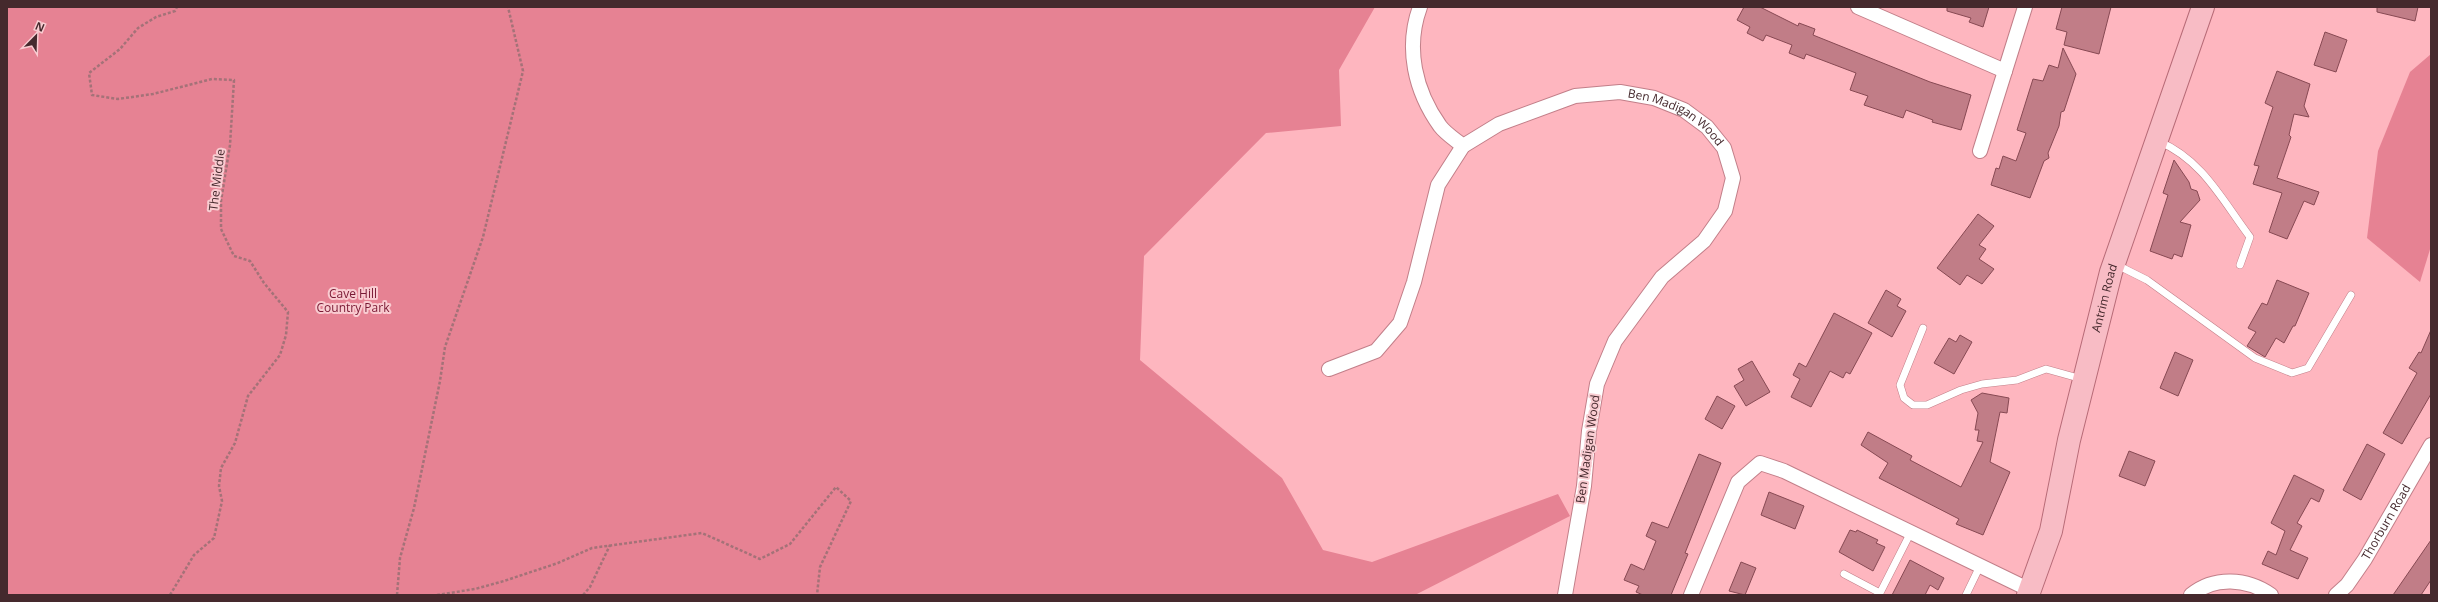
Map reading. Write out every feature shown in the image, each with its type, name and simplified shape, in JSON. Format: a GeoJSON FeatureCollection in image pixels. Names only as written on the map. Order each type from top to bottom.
{"type":"FeatureCollection","features":[{"type":"Feature","properties":{"kind":"main road","name":"Antrim Road"},"geometry":{"type":"LineString","coordinates":[[2029,593],[2051,531],[2084,379],[2114,264],[2158,141],[2203,7]]}},
{"type":"Feature","properties":{"kind":"street"},"geometry":{"type":"LineString","coordinates":[[1420,7],[1412,48],[1414,72],[1424,99],[1441,127],[1463,146]]}},
{"type":"Feature","properties":{"kind":"street"},"geometry":{"type":"LineString","coordinates":[[1858,7],[2005,71]]}},
{"type":"Feature","properties":{"kind":"street"},"geometry":{"type":"LineString","coordinates":[[1980,151],[2025,7]]}},
{"type":"Feature","properties":{"kind":"street","name":"Ben Madigan Wood"},"geometry":{"type":"LineString","coordinates":[[1329,369],[1376,351],[1400,323],[1414,282],[1438,185],[1463,146],[1499,124],[1576,96],[1620,92],[1654,98],[1684,110],[1707,127],[1724,148],[1733,178],[1725,211],[1704,241],[1662,277],[1615,341],[1597,384],[1589,431],[1584,486],[1565,595]]}},
{"type":"Feature","properties":{"kind":"street","name":"Thorburn Road"},"geometry":{"type":"LineString","coordinates":[[2336,595],[2347,585],[2365,559],[2431,445]]}},
{"type":"Feature","properties":{"kind":"street"},"geometry":{"type":"LineString","coordinates":[[1690,595],[1738,482],[1760,462],[1784,471],[1911,532],[1980,566],[2029,593]]}},
{"type":"Feature","properties":{"kind":"street"},"geometry":{"type":"LineString","coordinates":[[2191,595],[2202,586],[2217,582],[2238,581],[2264,590],[2271,595]]}},
{"type":"Feature","properties":{"kind":"lane"},"geometry":{"type":"LineString","coordinates":[[2158,141],[2178,149],[2197,166],[2218,192],[2250,237],[2240,265]]}},
{"type":"Feature","properties":{"kind":"lane"},"geometry":{"type":"LineString","coordinates":[[2114,264],[2147,280],[2256,358],[2292,373],[2308,368],[2351,295]]}},
{"type":"Feature","properties":{"kind":"lane"},"geometry":{"type":"LineString","coordinates":[[1923,328],[1900,385],[1904,398],[1913,405],[1927,405],[1968,388],[1982,384],[2017,380],[2046,369],[2084,379]]}},
{"type":"Feature","properties":{"kind":"lane"},"geometry":{"type":"LineString","coordinates":[[1844,574],[1880,592],[1911,532]]}},
{"type":"Feature","properties":{"kind":"lane"},"geometry":{"type":"LineString","coordinates":[[1966,595],[1980,566]]}},
{"type":"Feature","properties":{"kind":"path","name":"The Middle"},"geometry":{"type":"LineString","coordinates":[[170,595],[194,555],[214,538],[222,501],[218,486],[221,468],[235,443],[248,396],[280,355],[286,335],[288,312],[264,283],[250,261],[234,256],[221,229],[221,201],[230,146],[234,80],[212,79],[153,94],[118,99],[92,95],[90,73],[120,49],[138,28],[156,17],[175,11],[177,7]]}},
{"type":"Feature","properties":{"kind":"path"},"geometry":{"type":"LineString","coordinates":[[397,595],[400,558],[420,479],[445,347],[483,237],[523,72],[508,7]]}},
{"type":"Feature","properties":{"kind":"path"},"geometry":{"type":"LineString","coordinates":[[437,595],[497,583],[558,563],[592,548],[702,533],[760,559],[790,544],[836,487],[851,501],[820,567],[817,595]]}},
{"type":"Feature","properties":{"kind":"path"},"geometry":{"type":"LineString","coordinates":[[583,595],[590,587],[610,545]]}},
{"type":"Feature","properties":{"kind":"green space","name":"Cave Hill Country Park"},"geometry":{"type":"Polygon","coordinates":[[[7,7],[1375,7],[1339,70],[1341,126],[1266,133],[1144,256],[1140,360],[1282,478],[1323,550],[1372,562],[1558,494],[1570,516],[1415,595],[7,595],[7,7]]]}},
{"type":"Feature","properties":{"kind":"green space"},"geometry":{"type":"Polygon","coordinates":[[[2431,54],[2431,246],[2420,282],[2367,238],[2378,151],[2410,72],[2431,54]]]}},
{"type":"Feature","properties":{"kind":"building"},"geometry":{"type":"Polygon","coordinates":[[[1744,7],[1760,7],[1798,26],[1799,23],[1815,29],[1813,35],[1930,82],[1971,95],[1961,130],[1932,122],[1933,120],[1906,110],[1903,118],[1864,105],[1868,96],[1850,90],[1856,73],[1806,54],[1804,59],[1789,53],[1792,45],[1766,35],[1763,41],[1747,33],[1750,27],[1737,20],[1744,7]]]}},
{"type":"Feature","properties":{"kind":"building"},"geometry":{"type":"Polygon","coordinates":[[[1947,7],[1989,7],[1983,27],[1969,22],[1971,18],[1947,11],[1947,7]]]}},
{"type":"Feature","properties":{"kind":"building"},"geometry":{"type":"Polygon","coordinates":[[[2062,7],[2111,7],[2099,54],[2064,45],[2067,32],[2056,29],[2062,7]]]}},
{"type":"Feature","properties":{"kind":"building"},"geometry":{"type":"Polygon","coordinates":[[[2377,7],[2418,7],[2415,21],[2377,12],[2377,7]]]}},
{"type":"Feature","properties":{"kind":"building"},"geometry":{"type":"Polygon","coordinates":[[[2325,32],[2347,40],[2336,72],[2314,65],[2325,32]]]}},
{"type":"Feature","properties":{"kind":"building"},"geometry":{"type":"Polygon","coordinates":[[[2063,48],[2076,74],[2064,111],[2061,112],[2059,126],[2048,153],[2049,158],[2044,161],[2030,198],[1991,185],[1996,168],[1999,169],[2003,156],[2016,161],[2026,133],[2017,130],[2033,79],[2043,81],[2049,65],[2058,68],[2063,48]]]}},
{"type":"Feature","properties":{"kind":"building"},"geometry":{"type":"Polygon","coordinates":[[[2277,71],[2310,84],[2304,106],[2309,117],[2294,114],[2289,135],[2291,137],[2277,178],[2319,192],[2314,205],[2304,201],[2287,239],[2269,232],[2282,193],[2253,184],[2259,166],[2254,165],[2273,107],[2265,103],[2277,71]]]}},
{"type":"Feature","properties":{"kind":"building"},"geometry":{"type":"Polygon","coordinates":[[[2174,160],[2189,182],[2191,189],[2197,191],[2200,200],[2180,222],[2191,225],[2182,257],[2174,254],[2172,259],[2150,251],[2168,195],[2163,193],[2174,160]]]}},
{"type":"Feature","properties":{"kind":"building"},"geometry":{"type":"Polygon","coordinates":[[[1978,214],[1994,226],[1979,245],[1986,249],[1979,259],[1994,269],[1982,284],[1967,275],[1960,285],[1937,268],[1978,214]]]}},
{"type":"Feature","properties":{"kind":"building"},"geometry":{"type":"Polygon","coordinates":[[[2277,280],[2309,293],[2295,326],[2293,326],[2284,343],[2276,338],[2265,357],[2247,346],[2256,332],[2248,328],[2262,303],[2267,305],[2277,280]]]}},
{"type":"Feature","properties":{"kind":"building"},"geometry":{"type":"Polygon","coordinates":[[[1886,290],[1901,299],[1897,306],[1906,311],[1892,337],[1868,323],[1886,290]]]}},
{"type":"Feature","properties":{"kind":"building"},"geometry":{"type":"Polygon","coordinates":[[[1834,313],[1872,333],[1850,374],[1846,372],[1843,378],[1830,371],[1811,407],[1791,397],[1800,379],[1793,375],[1799,363],[1806,367],[1834,313]]]}},
{"type":"Feature","properties":{"kind":"building"},"geometry":{"type":"Polygon","coordinates":[[[2431,330],[2431,394],[2402,444],[2383,433],[2417,373],[2409,368],[2419,352],[2421,353],[2431,330]]]}},
{"type":"Feature","properties":{"kind":"building"},"geometry":{"type":"Polygon","coordinates":[[[1960,335],[1972,342],[1954,374],[1934,363],[1949,338],[1956,342],[1960,335]]]}},
{"type":"Feature","properties":{"kind":"building"},"geometry":{"type":"Polygon","coordinates":[[[2175,352],[2193,360],[2178,396],[2160,388],[2175,352]]]}},
{"type":"Feature","properties":{"kind":"building"},"geometry":{"type":"Polygon","coordinates":[[[1752,361],[1770,392],[1746,406],[1734,386],[1744,380],[1738,369],[1752,361]]]}},
{"type":"Feature","properties":{"kind":"building"},"geometry":{"type":"Polygon","coordinates":[[[1982,393],[2009,398],[2007,413],[2000,412],[1990,462],[2010,472],[1983,535],[1956,524],[1959,519],[1879,478],[1888,463],[1861,445],[1868,432],[1912,456],[1910,460],[1961,487],[1983,442],[1977,441],[1979,430],[1975,430],[1978,413],[1971,400],[1982,393]]]}},
{"type":"Feature","properties":{"kind":"building"},"geometry":{"type":"Polygon","coordinates":[[[1717,396],[1735,406],[1722,429],[1705,419],[1717,396]]]}},
{"type":"Feature","properties":{"kind":"building"},"geometry":{"type":"Polygon","coordinates":[[[2367,444],[2385,454],[2361,500],[2343,490],[2367,444]]]}},
{"type":"Feature","properties":{"kind":"building"},"geometry":{"type":"Polygon","coordinates":[[[2129,451],[2155,461],[2145,486],[2119,476],[2129,451]]]}},
{"type":"Feature","properties":{"kind":"building"},"geometry":{"type":"Polygon","coordinates":[[[1699,454],[1721,463],[1685,553],[1688,554],[1671,595],[1643,595],[1636,592],[1639,586],[1624,580],[1631,564],[1644,570],[1656,541],[1646,536],[1652,522],[1668,528],[1699,454]]]}},
{"type":"Feature","properties":{"kind":"building"},"geometry":{"type":"Polygon","coordinates":[[[2294,475],[2324,490],[2319,502],[2311,498],[2297,523],[2302,526],[2290,550],[2308,558],[2298,579],[2262,564],[2268,551],[2276,555],[2285,531],[2271,523],[2294,475]]]}},
{"type":"Feature","properties":{"kind":"building"},"geometry":{"type":"Polygon","coordinates":[[[1769,492],[1804,506],[1795,529],[1761,515],[1769,492]]]}},
{"type":"Feature","properties":{"kind":"building"},"geometry":{"type":"Polygon","coordinates":[[[1850,530],[1856,532],[1857,530],[1878,540],[1876,543],[1885,547],[1873,571],[1839,552],[1850,530]]]}},
{"type":"Feature","properties":{"kind":"building"},"geometry":{"type":"Polygon","coordinates":[[[2431,540],[2431,580],[2421,595],[2393,595],[2431,540]]]}},
{"type":"Feature","properties":{"kind":"building"},"geometry":{"type":"Polygon","coordinates":[[[1910,560],[1944,578],[1938,590],[1930,585],[1925,595],[1892,595],[1910,560]]]}},
{"type":"Feature","properties":{"kind":"building"},"geometry":{"type":"Polygon","coordinates":[[[1741,562],[1756,568],[1745,595],[1729,591],[1741,562]]]}}]}
